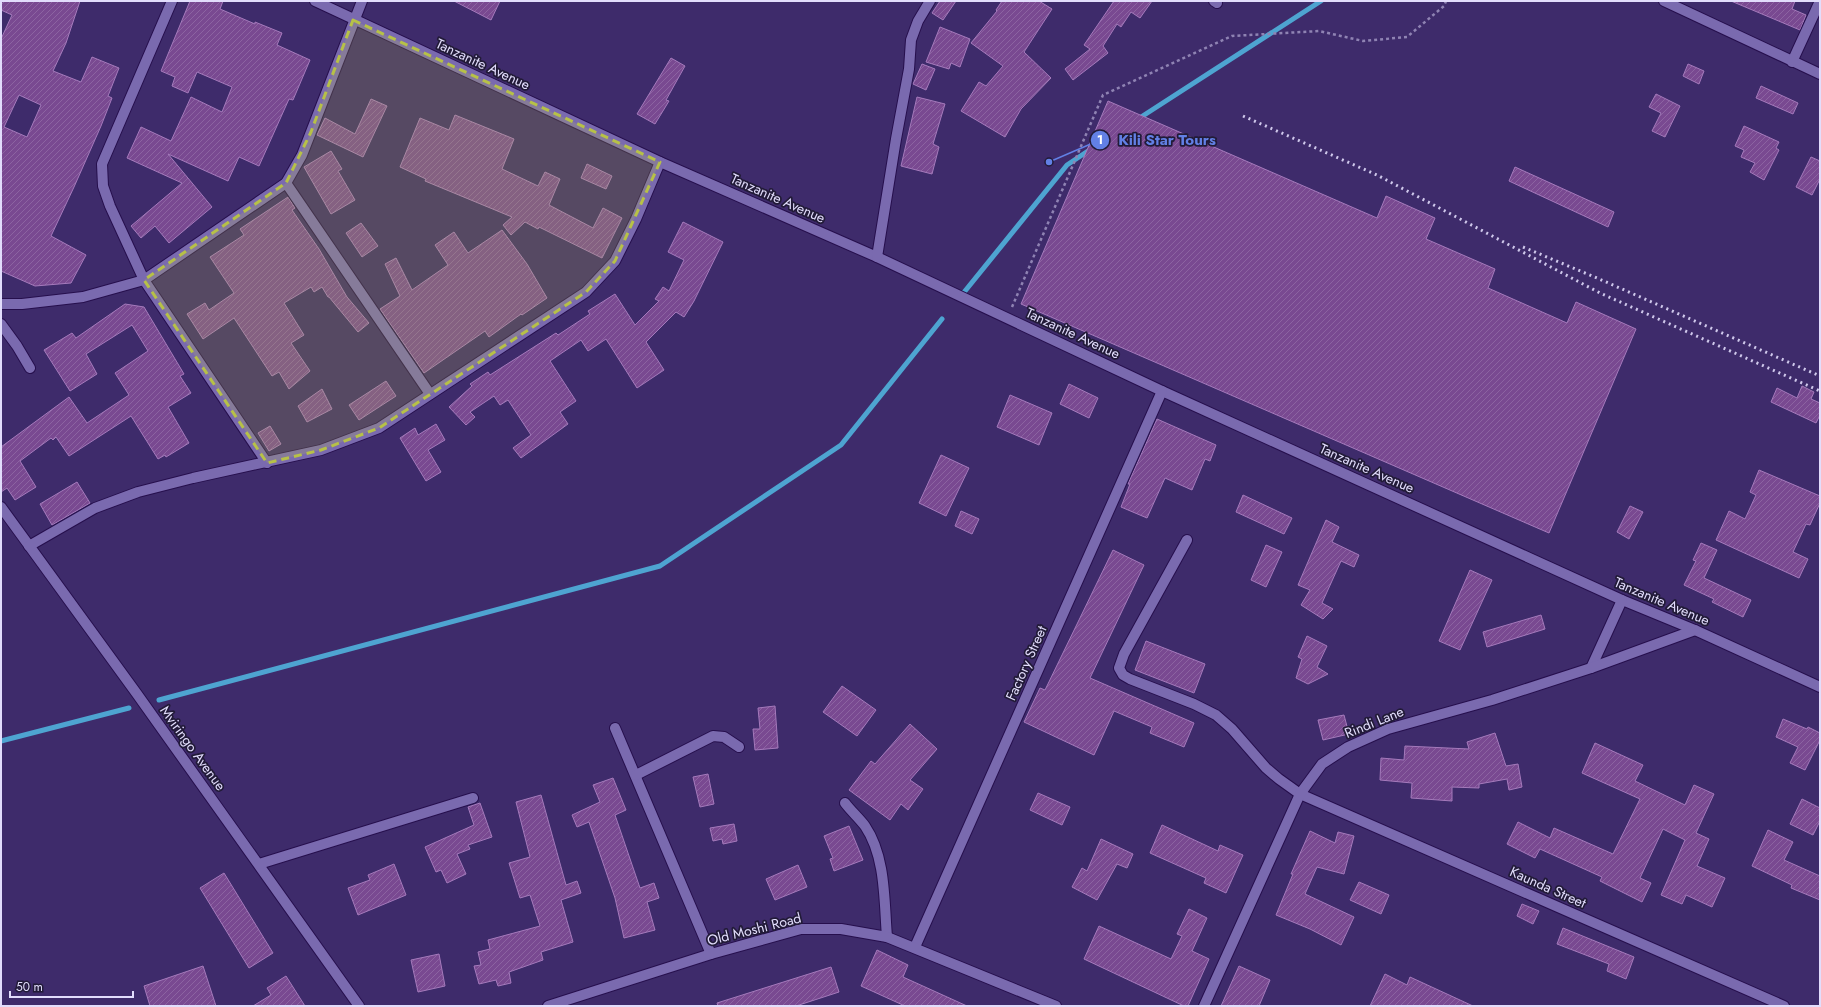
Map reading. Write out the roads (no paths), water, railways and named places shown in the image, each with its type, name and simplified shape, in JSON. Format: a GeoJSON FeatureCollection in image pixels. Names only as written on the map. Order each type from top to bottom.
{"type":"FeatureCollection","features":[{"type":"Feature","properties":{"kind":"street"},"geometry":{"type":"LineString","coordinates":[[172,1],[102,164],[103,186],[110,206],[144,280],[267,463]]}},
{"type":"Feature","properties":{"kind":"street","name":"Tanzanite Avenue"},"geometry":{"type":"LineString","coordinates":[[316,1],[660,162],[877,257],[1162,391],[1622,600],[1695,630],[1820,686]]}},
{"type":"Feature","properties":{"kind":"street"},"geometry":{"type":"LineString","coordinates":[[1,304],[22,304],[83,297],[144,280],[286,183],[302,155],[362,1]]}},
{"type":"Feature","properties":{"kind":"street"},"geometry":{"type":"LineString","coordinates":[[877,257],[909,69],[911,40],[918,21],[930,1]]}},
{"type":"Feature","properties":{"kind":"street"},"geometry":{"type":"LineString","coordinates":[[1664,1],[1820,74]]}},
{"type":"Feature","properties":{"kind":"street"},"geometry":{"type":"LineString","coordinates":[[1792,62],[1820,1]]}},
{"type":"Feature","properties":{"kind":"street"},"geometry":{"type":"LineString","coordinates":[[29,546],[95,508],[138,492],[193,478],[321,450],[379,428],[586,292],[615,261],[636,219],[660,162]]}},
{"type":"Feature","properties":{"kind":"street"},"geometry":{"type":"LineString","coordinates":[[286,183],[430,394]]}},
{"type":"Feature","properties":{"kind":"street"},"geometry":{"type":"LineString","coordinates":[[1,324],[18,346],[30,368]]}},
{"type":"Feature","properties":{"kind":"street","name":"Factory Street"},"geometry":{"type":"LineString","coordinates":[[914,947],[1162,391]]}},
{"type":"Feature","properties":{"kind":"street","name":"Mviringo Avenue"},"geometry":{"type":"LineString","coordinates":[[1,507],[360,1006]]}},
{"type":"Feature","properties":{"kind":"street","name":"Kaunda Street"},"geometry":{"type":"LineString","coordinates":[[1187,540],[1124,654],[1119,668],[1124,676],[1194,704],[1216,715],[1232,728],[1266,768],[1300,794],[1784,1006]]}},
{"type":"Feature","properties":{"kind":"street"},"geometry":{"type":"LineString","coordinates":[[1591,668],[1622,600]]}},
{"type":"Feature","properties":{"kind":"street","name":"Rindi Lane"},"geometry":{"type":"LineString","coordinates":[[1204,1006],[1300,794],[1322,764],[1348,747],[1388,729],[1492,700],[1591,668],[1695,630]]}},
{"type":"Feature","properties":{"kind":"street"},"geometry":{"type":"LineString","coordinates":[[616,728],[711,954]]}},
{"type":"Feature","properties":{"kind":"street"},"geometry":{"type":"LineString","coordinates":[[636,775],[713,736],[724,736],[739,747]]}},
{"type":"Feature","properties":{"kind":"street"},"geometry":{"type":"LineString","coordinates":[[259,864],[473,798]]}},
{"type":"Feature","properties":{"kind":"street"},"geometry":{"type":"LineString","coordinates":[[845,803],[865,826],[872,839],[877,854],[882,879],[887,937]]}},
{"type":"Feature","properties":{"kind":"street","name":"Old Moshi Road"},"geometry":{"type":"LineString","coordinates":[[548,1006],[711,954],[801,929],[841,929],[887,937],[1056,1006]]}},
{"type":"Feature","properties":{"kind":"waterway"},"geometry":{"type":"LineString","coordinates":[[1138,119],[1321,1]]}},
{"type":"Feature","properties":{"kind":"waterway"},"geometry":{"type":"LineString","coordinates":[[961,296],[1067,165],[1091,149]]}},
{"type":"Feature","properties":{"kind":"waterway"},"geometry":{"type":"LineString","coordinates":[[159,700],[660,566],[841,445],[942,319]]}},
{"type":"Feature","properties":{"kind":"waterway"},"geometry":{"type":"LineString","coordinates":[[1,741],[129,708]]}},
{"type":"Feature","properties":{"kind":"railway"},"geometry":{"type":"LineString","coordinates":[[1243,116],[1377,175],[1600,293],[1820,391]]}},
{"type":"Feature","properties":{"kind":"railway"},"geometry":{"type":"LineString","coordinates":[[1523,247],[1820,376]]}},
{"type":"Feature","properties":{"kind":"place","name":"Kili Star Tours"},"geometry":{"type":"Point","coordinates":[1049,162]}}]}
